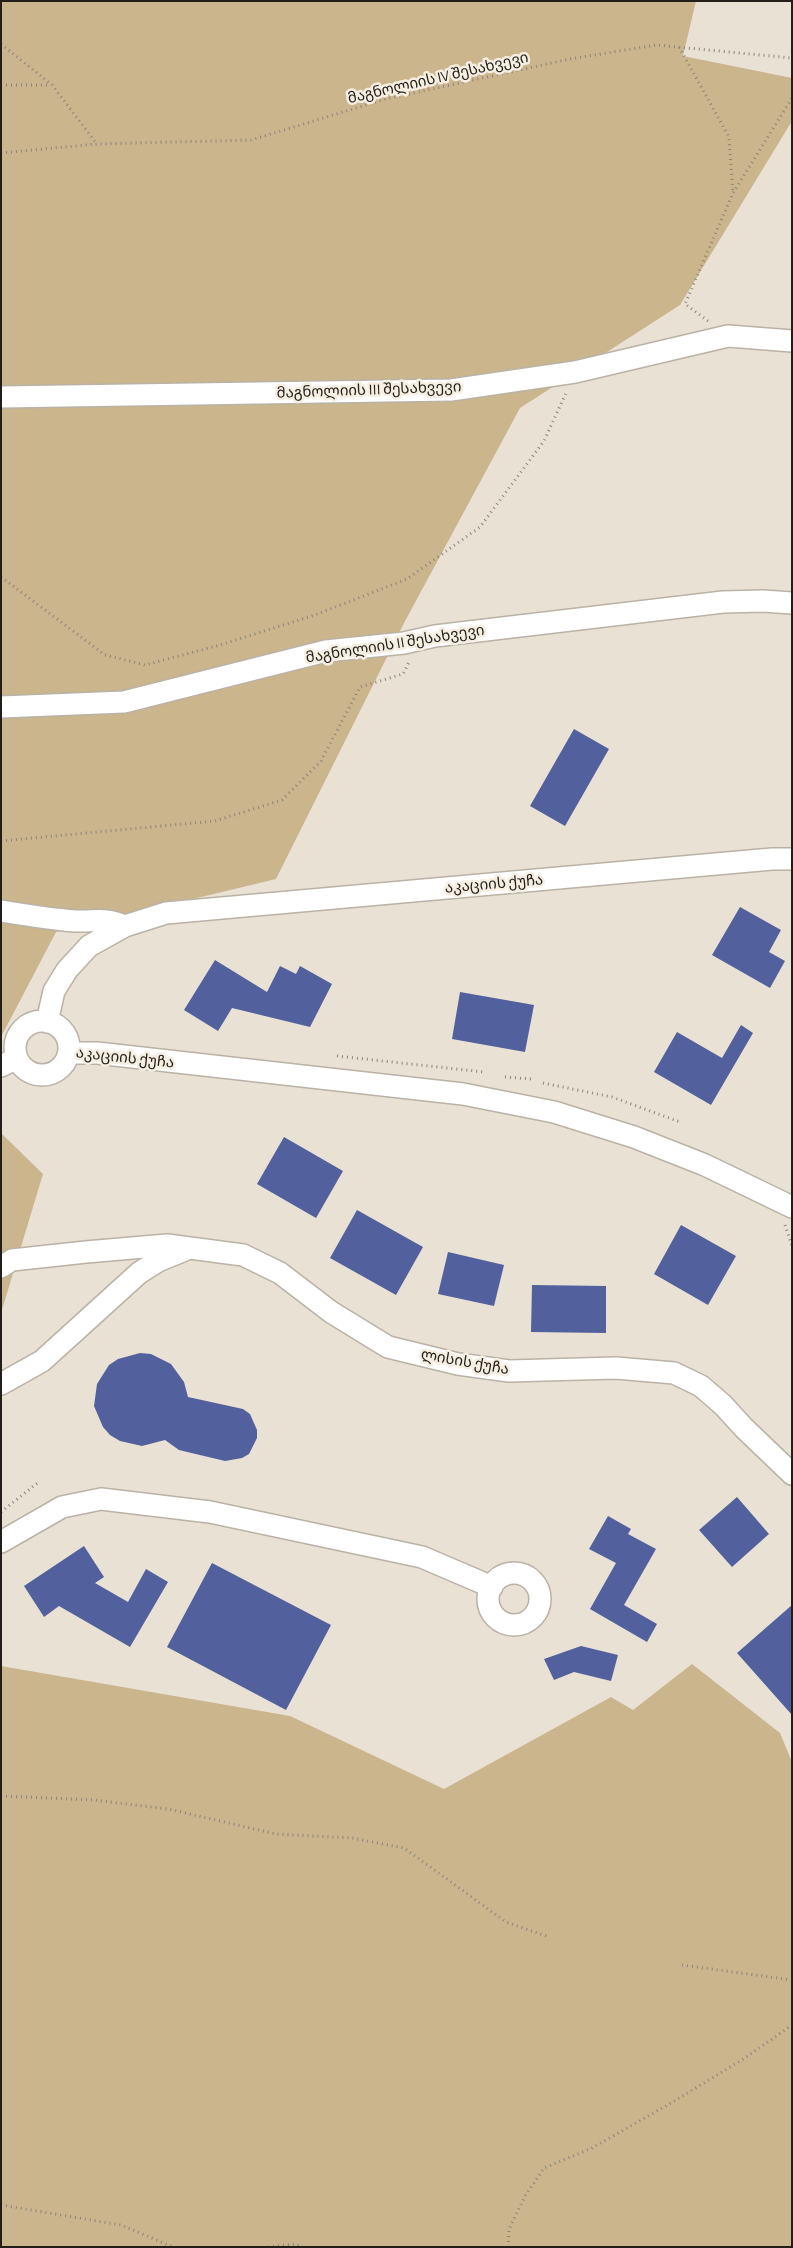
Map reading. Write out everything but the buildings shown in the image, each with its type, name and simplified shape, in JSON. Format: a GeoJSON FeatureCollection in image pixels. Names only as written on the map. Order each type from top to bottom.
{"type":"FeatureCollection","features":[{"type":"Feature","properties":{"kind":"street","name":"მაგნოლიის III შესახვევი"},"geometry":{"type":"LineString","coordinates":[[1,397],[451,390],[575,372],[728,336],[792,342]]}},
{"type":"Feature","properties":{"kind":"street","name":"მაგნოლიის II შესახვევი"},"geometry":{"type":"LineString","coordinates":[[1,708],[124,702],[326,652],[404,643],[435,636],[723,602],[763,600],[792,603]]}},
{"type":"Feature","properties":{"kind":"street","name":"აკაციის ქუჩა"},"geometry":{"type":"LineString","coordinates":[[792,859],[772,859],[166,913],[125,926],[89,946],[67,970],[54,991],[47,1022],[55,1025],[66,1036],[69,1053],[97,1054],[463,1094],[554,1112],[652,1144],[705,1165],[792,1206]]}},
{"type":"Feature","properties":{"kind":"street"},"geometry":{"type":"LineString","coordinates":[[1,911],[40,918],[80,921],[109,920],[125,926]]}},
{"type":"Feature","properties":{"kind":"street"},"geometry":{"type":"LineString","coordinates":[[47,1022],[33,1023],[22,1031],[9,1062],[40,1075],[50,1074],[59,1070],[69,1053]]}},
{"type":"Feature","properties":{"kind":"street","name":"ლისის ქუჩა"},"geometry":{"type":"LineString","coordinates":[[1,1268],[12,1260],[167,1246],[243,1254],[280,1273],[331,1312],[388,1347],[458,1364],[509,1371],[616,1368],[674,1374],[701,1386],[723,1405],[792,1474]]}},
{"type":"Feature","properties":{"kind":"street","name":"ლისის ქუჩა"},"geometry":{"type":"LineString","coordinates":[[1,1384],[42,1361],[139,1273],[158,1261],[187,1249]]}},
{"type":"Feature","properties":{"kind":"street"},"geometry":{"type":"LineString","coordinates":[[1,1542],[62,1507],[101,1499],[210,1512],[422,1557],[492,1587]]}},
{"type":"Feature","properties":{"kind":"path"},"geometry":{"type":"LineString","coordinates":[[1,44],[52,85],[96,144]]}},
{"type":"Feature","properties":{"kind":"path","name":"მაგნოლიის IV შესახვევი"},"geometry":{"type":"LineString","coordinates":[[1,153],[96,144],[251,140],[386,99],[570,59],[656,45],[792,58]]}},
{"type":"Feature","properties":{"kind":"path"},"geometry":{"type":"LineString","coordinates":[[679,47],[729,137],[733,193]]}},
{"type":"Feature","properties":{"kind":"path"},"geometry":{"type":"LineString","coordinates":[[1,85],[52,85]]}},
{"type":"Feature","properties":{"kind":"path"},"geometry":{"type":"LineString","coordinates":[[728,336],[685,304],[733,193],[792,98]]}},
{"type":"Feature","properties":{"kind":"path"},"geometry":{"type":"LineString","coordinates":[[1,577],[105,655],[145,665],[220,645],[315,615],[406,579],[480,527],[544,441],[575,372]]}},
{"type":"Feature","properties":{"kind":"path"},"geometry":{"type":"LineString","coordinates":[[1,841],[215,821],[282,800],[322,761],[360,687],[403,674],[410,658],[404,643]]}},
{"type":"Feature","properties":{"kind":"path"},"geometry":{"type":"LineString","coordinates":[[337,1056],[484,1072]]}},
{"type":"Feature","properties":{"kind":"path"},"geometry":{"type":"LineString","coordinates":[[505,1077],[531,1079]]}},
{"type":"Feature","properties":{"kind":"path"},"geometry":{"type":"LineString","coordinates":[[543,1082],[612,1097],[680,1122]]}},
{"type":"Feature","properties":{"kind":"path"},"geometry":{"type":"LineString","coordinates":[[1,1512],[40,1481]]}},
{"type":"Feature","properties":{"kind":"path"},"geometry":{"type":"LineString","coordinates":[[1,1796],[94,1800],[168,1809],[276,1834],[352,1838],[404,1848],[506,1922],[549,1937]]}},
{"type":"Feature","properties":{"kind":"path"},"geometry":{"type":"LineString","coordinates":[[682,1965],[792,1980]]}},
{"type":"Feature","properties":{"kind":"path"},"geometry":{"type":"LineString","coordinates":[[508,2247],[509,2229],[525,2196],[544,2168],[592,2148],[671,2103],[745,2058],[792,2024]]}},
{"type":"Feature","properties":{"kind":"path"},"geometry":{"type":"LineString","coordinates":[[1,2205],[121,2225],[173,2247]]}},
{"type":"Feature","properties":{"kind":"path"},"geometry":{"type":"LineString","coordinates":[[268,2247],[294,2244],[303,2247]]}},
{"type":"Feature","properties":{"kind":"shaded area"},"geometry":{"type":"Polygon","coordinates":[[[1,1],[696,1],[683,56],[792,78],[792,121],[680,305],[520,408],[404,623],[276,879],[56,932],[1,1037],[1,1]]]}},
{"type":"Feature","properties":{"kind":"shaded area"},"geometry":{"type":"Polygon","coordinates":[[[1,1133],[43,1174],[1,1313],[1,1133]]]}},
{"type":"Feature","properties":{"kind":"shaded area"},"geometry":{"type":"Polygon","coordinates":[[[692,1664],[780,1733],[792,1762],[792,2247],[1,2247],[1,1666],[290,1716],[444,1789],[611,1697],[633,1710],[692,1664]]]}}]}
